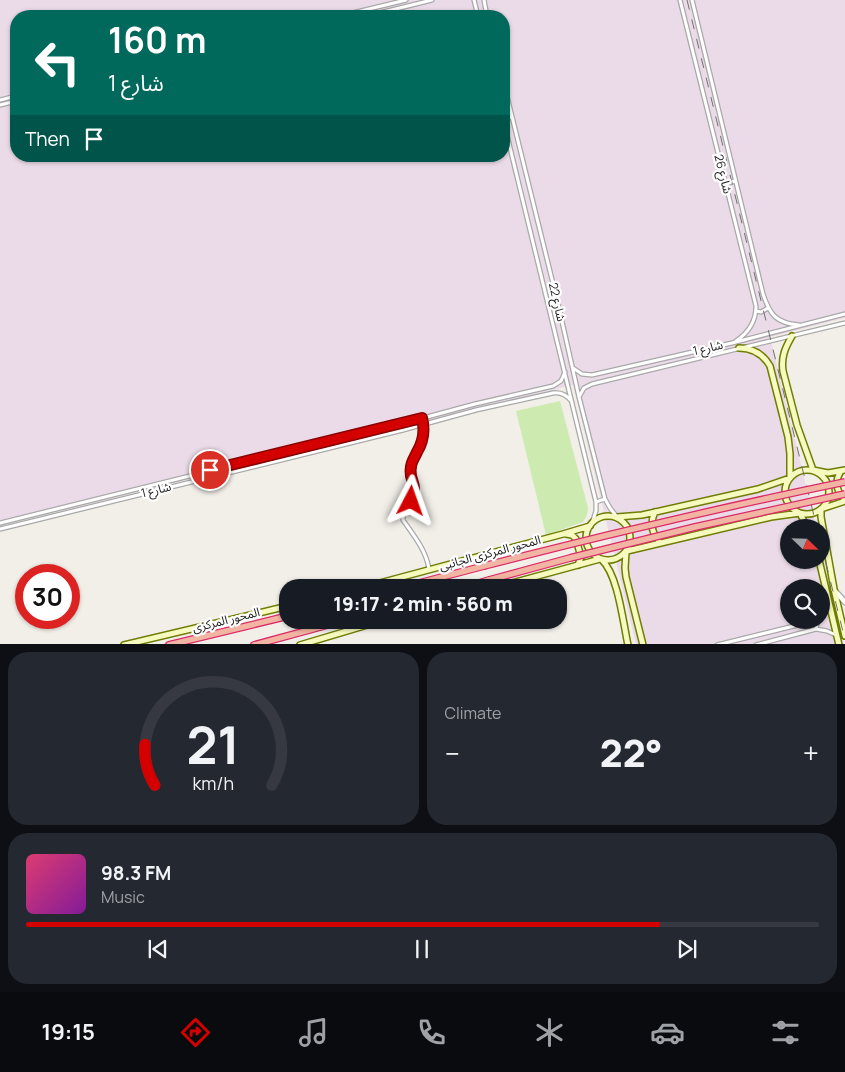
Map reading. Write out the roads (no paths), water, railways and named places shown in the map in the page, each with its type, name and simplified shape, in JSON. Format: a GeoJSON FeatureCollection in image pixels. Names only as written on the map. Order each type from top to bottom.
{"type":"FeatureCollection","features":[{"type":"Feature","properties":{"kind":"highway"},"geometry":{"type":"LineString","coordinates":[[434,579],[578,541],[845,482]]}},
{"type":"Feature","properties":{"kind":"highway"},"geometry":{"type":"LineString","coordinates":[[493,579],[744,516],[845,494]]}},
{"type":"Feature","properties":{"kind":"highway","name":"المحور المركزى"},"geometry":{"type":"LineString","coordinates":[[169,644],[279,618]]}},
{"type":"Feature","properties":{"kind":"highway"},"geometry":{"type":"LineString","coordinates":[[254,644],[312,629]]}},
{"type":"Feature","properties":{"kind":"main road"},"geometry":{"type":"LineString","coordinates":[[792,336],[784,350],[782,359],[783,371],[802,442],[813,470],[821,474],[828,485],[828,500],[821,509],[821,519]]}},
{"type":"Feature","properties":{"kind":"main road"},"geometry":{"type":"LineString","coordinates":[[739,348],[755,351],[767,360],[771,370],[789,444],[790,478],[785,487],[786,498],[791,507],[800,513],[803,519]]}},
{"type":"Feature","properties":{"kind":"main road"},"geometry":{"type":"LineString","coordinates":[[781,406],[785,402],[791,405]]}},
{"type":"Feature","properties":{"kind":"main road"},"geometry":{"type":"LineString","coordinates":[[628,644],[616,588],[610,571],[591,552],[587,545],[586,537],[591,524],[598,518],[605,516],[636,516],[758,489],[790,478],[800,470],[843,471]]}},
{"type":"Feature","properties":{"kind":"main road"},"geometry":{"type":"LineString","coordinates":[[626,551],[771,517],[800,513],[811,514],[845,500],[836,486],[838,475],[843,471]]}},
{"type":"Feature","properties":{"kind":"main road"},"geometry":{"type":"LineString","coordinates":[[655,512],[652,518],[652,528],[660,542]]}},
{"type":"Feature","properties":{"kind":"main road"},"geometry":{"type":"LineString","coordinates":[[528,579],[620,557],[626,551],[631,541],[629,530],[623,521],[617,517]]}},
{"type":"Feature","properties":{"kind":"main road","name":"المحور المركزى الجانبى"},"geometry":{"type":"LineString","coordinates":[[393,579],[565,534],[591,524]]}},
{"type":"Feature","properties":{"kind":"main road"},"geometry":{"type":"LineString","coordinates":[[565,534],[576,539],[580,557],[577,566]]}},
{"type":"Feature","properties":{"kind":"main road"},"geometry":{"type":"LineString","coordinates":[[626,551],[627,585],[643,643]]}},
{"type":"Feature","properties":{"kind":"main road"},"geometry":{"type":"LineString","coordinates":[[830,569],[845,636]]}},
{"type":"Feature","properties":{"kind":"main road"},"geometry":{"type":"LineString","coordinates":[[616,588],[627,585]]}},
{"type":"Feature","properties":{"kind":"main road"},"geometry":{"type":"LineString","coordinates":[[124,644],[279,608]]}},
{"type":"Feature","properties":{"kind":"main road"},"geometry":{"type":"LineString","coordinates":[[830,608],[839,644]]}},
{"type":"Feature","properties":{"kind":"main road"},"geometry":{"type":"LineString","coordinates":[[300,644],[352,629]]}},
{"type":"Feature","properties":{"kind":"street"},"geometry":{"type":"LineString","coordinates":[[365,10],[406,0]]}},
{"type":"Feature","properties":{"kind":"street"},"geometry":{"type":"LineString","coordinates":[[391,10],[432,0]]}},
{"type":"Feature","properties":{"kind":"street","name":"شارع 26"},"geometry":{"type":"LineString","coordinates":[[680,0],[750,280],[756,312]]}},
{"type":"Feature","properties":{"kind":"street","name":"شارع 26"},"geometry":{"type":"LineString","coordinates":[[692,0],[735,181],[768,308]]}},
{"type":"Feature","properties":{"kind":"street","name":"شارع 22"},"geometry":{"type":"LineString","coordinates":[[510,108],[605,499],[617,517]]}},
{"type":"Feature","properties":{"kind":"street","name":"شارع 22"},"geometry":{"type":"LineString","coordinates":[[510,147],[596,502],[596,511],[591,524]]}},
{"type":"Feature","properties":{"kind":"street"},"geometry":{"type":"LineString","coordinates":[[726,184],[735,181]]}},
{"type":"Feature","properties":{"kind":"street"},"geometry":{"type":"LineString","coordinates":[[736,341],[750,328],[756,312],[761,312],[768,308],[781,321],[799,325]]}},
{"type":"Feature","properties":{"kind":"street","name":"شارع 1"},"geometry":{"type":"LineString","coordinates":[[573,368],[582,374],[588,375],[654,361],[845,314]]}},
{"type":"Feature","properties":{"kind":"street","name":"شارع 1"},"geometry":{"type":"LineString","coordinates":[[579,397],[582,390],[589,386],[845,323]]}},
{"type":"Feature","properties":{"kind":"street"},"geometry":{"type":"LineString","coordinates":[[654,361],[656,369]]}},
{"type":"Feature","properties":{"kind":"street","name":"شارع 1"},"geometry":{"type":"LineString","coordinates":[[0,523],[553,386],[561,381],[565,372]]}},
{"type":"Feature","properties":{"kind":"street","name":"شارع 1"},"geometry":{"type":"LineString","coordinates":[[0,529],[424,425],[476,410],[552,393],[563,394],[572,402]]}},
{"type":"Feature","properties":{"kind":"street"},"geometry":{"type":"LineString","coordinates":[[422,418],[424,425],[420,447],[411,466],[415,486],[403,520],[415,535],[426,555],[429,569]]}},
{"type":"Feature","properties":{"kind":"street"},"geometry":{"type":"LineString","coordinates":[[173,480],[174,486]]}},
{"type":"Feature","properties":{"kind":"street"},"geometry":{"type":"LineString","coordinates":[[596,502],[605,499]]}},
{"type":"Feature","properties":{"kind":"street"},"geometry":{"type":"LineString","coordinates":[[834,589],[845,602]]}},
{"type":"Feature","properties":{"kind":"street"},"geometry":{"type":"LineString","coordinates":[[717,644],[780,629]]}},
{"type":"Feature","properties":{"kind":"street"},"geometry":{"type":"LineString","coordinates":[[756,644],[816,630],[827,631],[836,635]]}},
{"type":"Feature","properties":{"kind":"railway"},"geometry":{"type":"LineString","coordinates":[[687,0],[815,519]]}},
{"type":"Feature","properties":{"kind":"railway"},"geometry":{"type":"LineString","coordinates":[[827,569],[845,640]]}}]}
